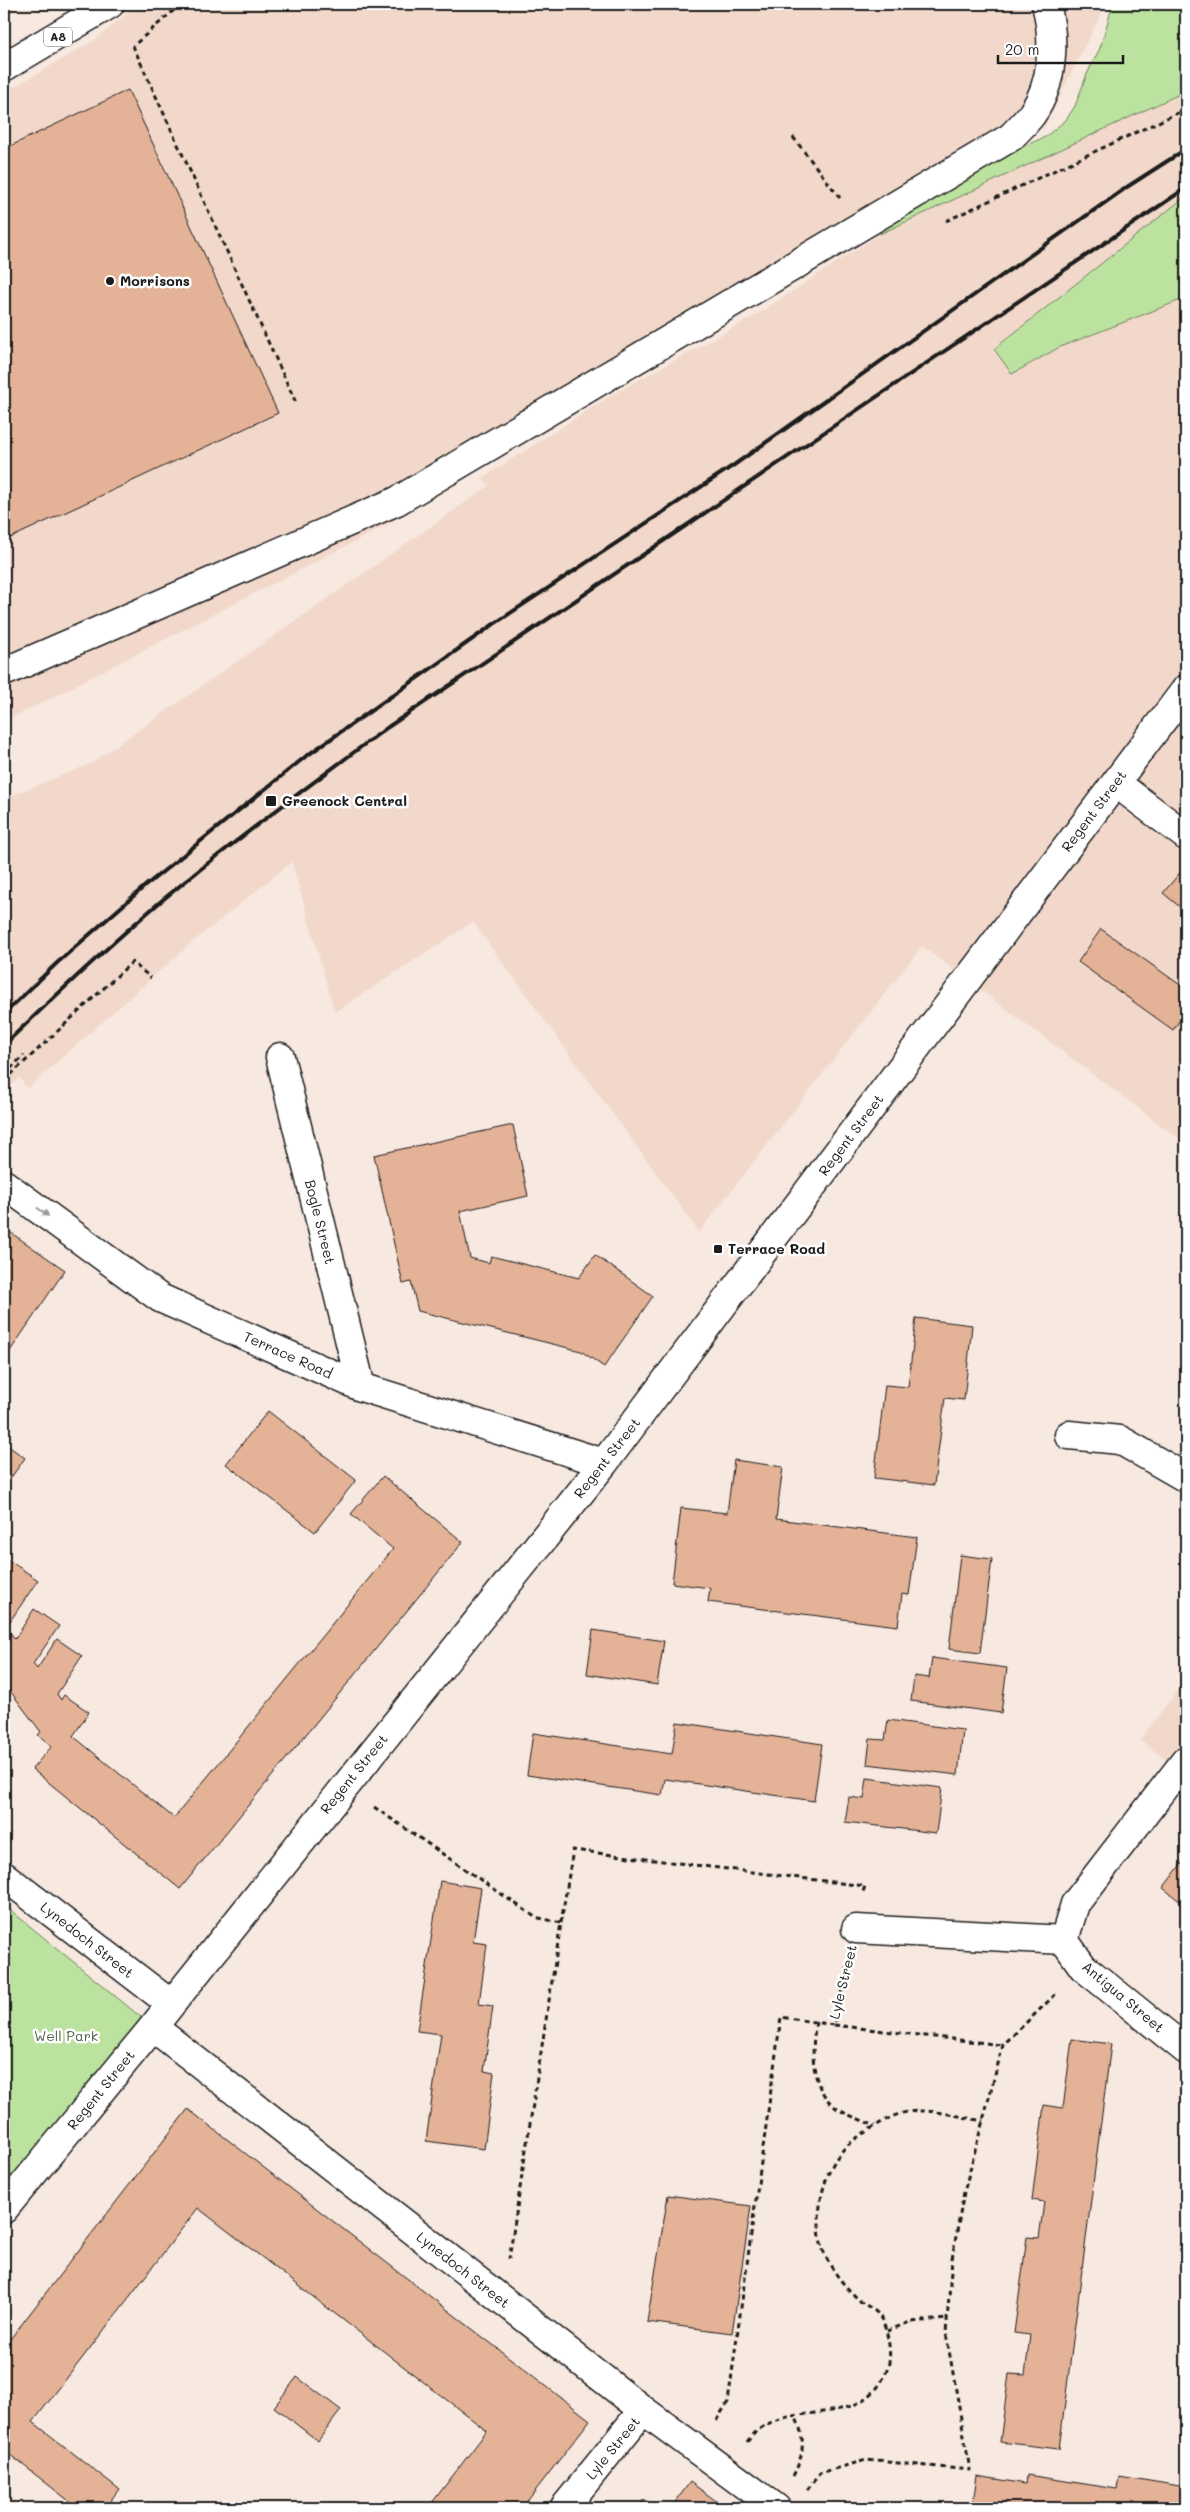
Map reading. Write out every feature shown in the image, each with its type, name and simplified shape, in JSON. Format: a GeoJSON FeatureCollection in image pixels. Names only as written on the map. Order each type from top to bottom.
{"type":"FeatureCollection","features":[{"type":"Feature","properties":{"kind":"main road","name":"A8"},"geometry":{"type":"LineString","coordinates":[[4,67],[110,4]]}},
{"type":"Feature","properties":{"kind":"main road"},"geometry":{"type":"LineString","coordinates":[[4,672],[397,501],[1011,137],[1033,113],[1043,89],[1051,61],[1053,40],[1046,4]]}},
{"type":"Feature","properties":{"kind":"main road","name":"Regent Street"},"geometry":{"type":"LineString","coordinates":[[4,2209],[153,2027],[604,1463],[1186,689]]}},
{"type":"Feature","properties":{"kind":"main road"},"geometry":{"type":"LineString","coordinates":[[1116,783],[1186,836]]}},
{"type":"Feature","properties":{"kind":"main road","name":"Bogle Street"},"geometry":{"type":"LineString","coordinates":[[280,1057],[361,1387]]}},
{"type":"Feature","properties":{"kind":"main road","name":"Terrace Road"},"geometry":{"type":"LineString","coordinates":[[4,1184],[160,1298],[361,1387],[604,1463]]}},
{"type":"Feature","properties":{"kind":"main road"},"geometry":{"type":"LineString","coordinates":[[1069,1435],[1120,1440],[1186,1478]]}},
{"type":"Feature","properties":{"kind":"main road"},"geometry":{"type":"LineString","coordinates":[[1064,1940],[1075,1904],[1186,1760]]}},
{"type":"Feature","properties":{"kind":"main road","name":"Lynedoch Street"},"geometry":{"type":"LineString","coordinates":[[4,1876],[171,2004]]}},
{"type":"Feature","properties":{"kind":"main road","name":"Lyle Street"},"geometry":{"type":"LineString","coordinates":[[856,1928],[1064,1940]]}},
{"type":"Feature","properties":{"kind":"main road","name":"Antigua Street"},"geometry":{"type":"LineString","coordinates":[[1064,1940],[1083,1967],[1186,2050]]}},
{"type":"Feature","properties":{"kind":"main road","name":"Lynedoch Street"},"geometry":{"type":"LineString","coordinates":[[153,2027],[642,2410],[775,2507]]}},
{"type":"Feature","properties":{"kind":"main road","name":"Lyle Street"},"geometry":{"type":"LineString","coordinates":[[564,2508],[642,2410]]}},
{"type":"Feature","properties":{"kind":"path"},"geometry":{"type":"LineString","coordinates":[[168,4],[172,11]]}},
{"type":"Feature","properties":{"kind":"path"},"geometry":{"type":"LineString","coordinates":[[181,4],[133,46],[297,405]]}},
{"type":"Feature","properties":{"kind":"path"},"geometry":{"type":"LineString","coordinates":[[4,1080],[132,962],[151,978]]}},
{"type":"Feature","properties":{"kind":"path"},"geometry":{"type":"LineString","coordinates":[[4,1075],[24,1055]]}},
{"type":"Feature","properties":{"kind":"path"},"geometry":{"type":"LineString","coordinates":[[344,1787],[535,1917],[561,1923]]}},
{"type":"Feature","properties":{"kind":"path"},"geometry":{"type":"LineString","coordinates":[[503,2300],[573,1850],[865,1886],[856,1928]]}},
{"type":"Feature","properties":{"kind":"path","name":"Lyle Street"},"geometry":{"type":"LineString","coordinates":[[697,2451],[728,2402],[781,2017],[834,2025],[856,1928]]}},
{"type":"Feature","properties":{"kind":"path"},"geometry":{"type":"LineString","coordinates":[[804,2495],[820,2473],[866,2460],[970,2470],[946,2333],[952,2259],[964,2192],[1003,2045],[1083,1967]]}},
{"type":"Feature","properties":{"kind":"path"},"geometry":{"type":"LineString","coordinates":[[816,2022],[813,2059],[816,2080],[836,2108],[875,2126]]}},
{"type":"Feature","properties":{"kind":"path"},"geometry":{"type":"LineString","coordinates":[[834,2025],[1003,2045]]}},
{"type":"Feature","properties":{"kind":"path"},"geometry":{"type":"LineString","coordinates":[[728,2471],[754,2432],[768,2422],[851,2407],[870,2398],[882,2382],[888,2368],[887,2331],[878,2314],[862,2303],[847,2287],[830,2264],[822,2247],[819,2228],[821,2198],[830,2170],[843,2150],[875,2126],[907,2112],[929,2112],[983,2122]]}},
{"type":"Feature","properties":{"kind":"path"},"geometry":{"type":"LineString","coordinates":[[887,2331],[910,2322],[947,2319]]}},
{"type":"Feature","properties":{"kind":"path"},"geometry":{"type":"LineString","coordinates":[[775,2507],[801,2461],[804,2447],[802,2430],[795,2416]]}},
{"type":"Feature","properties":{"kind":"shaded area"},"geometry":{"type":"Polygon","coordinates":[[[138,4],[1106,4],[1044,127],[854,237],[385,526],[4,722],[4,93],[95,40],[138,4]]]}},
{"type":"Feature","properties":{"kind":"shaded area"},"geometry":{"type":"Polygon","coordinates":[[[1186,91],[1186,196],[994,349],[1012,374],[1060,347],[1186,298],[1186,1144],[922,946],[699,1232],[473,922],[335,1012],[292,862],[190,944],[28,1088],[19,1078],[4,1093],[4,799],[90,764],[489,486],[483,478],[610,396],[753,317],[880,234],[1186,91]]]}},
{"type":"Feature","properties":{"kind":"shaded area"},"geometry":{"type":"Polygon","coordinates":[[[1186,1679],[1186,1775],[1140,1740],[1186,1679]]]}},
{"type":"Feature","properties":{"kind":"green space"},"geometry":{"type":"Polygon","coordinates":[[[1113,4],[1186,4],[1186,91],[880,234],[884,221],[992,160],[1045,137],[1066,120],[1075,106],[1087,74],[1100,48],[1113,4]]]}},
{"type":"Feature","properties":{"kind":"green space"},"geometry":{"type":"Polygon","coordinates":[[[1186,196],[1186,298],[1060,347],[1012,374],[994,349],[1186,196]]]}},
{"type":"Feature","properties":{"kind":"green space","name":"Well Park"},"geometry":{"type":"Polygon","coordinates":[[[4,1905],[153,2027],[4,2210],[4,1905]]]}},
{"type":"Feature","properties":{"kind":"building","name":"Morrisons"},"geometry":{"type":"Polygon","coordinates":[[[128,90],[278,413],[4,541],[4,149],[128,90]]]}},
{"type":"Feature","properties":{"kind":"building"},"geometry":{"type":"Polygon","coordinates":[[[1183,869],[1186,871],[1186,912],[1163,893],[1183,869]]]}},
{"type":"Feature","properties":{"kind":"building"},"geometry":{"type":"Polygon","coordinates":[[[1101,929],[1186,989],[1186,1011],[1173,1030],[1078,962],[1101,929]]]}},
{"type":"Feature","properties":{"kind":"building"},"geometry":{"type":"Polygon","coordinates":[[[513,1125],[528,1196],[460,1211],[470,1258],[489,1263],[491,1256],[579,1278],[595,1255],[653,1296],[604,1367],[581,1351],[418,1311],[411,1282],[403,1284],[374,1155],[513,1125]]]}},
{"type":"Feature","properties":{"kind":"building"},"geometry":{"type":"Polygon","coordinates":[[[4,1228],[65,1270],[4,1360],[4,1228]]]}},
{"type":"Feature","properties":{"kind":"building"},"geometry":{"type":"Polygon","coordinates":[[[916,1318],[972,1325],[964,1400],[945,1398],[934,1485],[874,1478],[885,1385],[908,1387],[916,1318]]]}},
{"type":"Feature","properties":{"kind":"building"},"geometry":{"type":"Polygon","coordinates":[[[268,1411],[356,1480],[315,1532],[226,1464],[268,1411]]]}},
{"type":"Feature","properties":{"kind":"building"},"geometry":{"type":"Polygon","coordinates":[[[4,1443],[25,1458],[7,1483],[4,1481],[4,1443]]]}},
{"type":"Feature","properties":{"kind":"building"},"geometry":{"type":"Polygon","coordinates":[[[734,1460],[783,1467],[776,1519],[917,1537],[909,1595],[902,1594],[898,1626],[708,1602],[710,1588],[672,1583],[681,1508],[727,1513],[734,1460]]]}},
{"type":"Feature","properties":{"kind":"building"},"geometry":{"type":"Polygon","coordinates":[[[383,1476],[463,1542],[180,1889],[32,1769],[52,1746],[38,1735],[41,1732],[4,1683],[4,1557],[38,1580],[6,1627],[15,1639],[34,1609],[59,1626],[33,1664],[37,1669],[57,1639],[82,1656],[57,1694],[61,1700],[64,1695],[89,1712],[73,1736],[174,1818],[393,1549],[351,1514],[383,1476]]]}},
{"type":"Feature","properties":{"kind":"building"},"geometry":{"type":"Polygon","coordinates":[[[960,1555],[992,1559],[980,1653],[949,1649],[960,1555]]]}},
{"type":"Feature","properties":{"kind":"building"},"geometry":{"type":"Polygon","coordinates":[[[593,1630],[664,1641],[657,1685],[587,1674],[593,1630]]]}},
{"type":"Feature","properties":{"kind":"building"},"geometry":{"type":"Polygon","coordinates":[[[932,1658],[1007,1668],[1001,1713],[911,1701],[914,1676],[929,1678],[932,1658]]]}},
{"type":"Feature","properties":{"kind":"building"},"geometry":{"type":"Polygon","coordinates":[[[888,1720],[963,1730],[958,1775],[867,1764],[870,1739],[885,1740],[888,1720]]]}},
{"type":"Feature","properties":{"kind":"building"},"geometry":{"type":"Polygon","coordinates":[[[677,1722],[822,1744],[814,1801],[665,1779],[662,1795],[527,1775],[533,1733],[672,1754],[677,1722]]]}},
{"type":"Feature","properties":{"kind":"building"},"geometry":{"type":"Polygon","coordinates":[[[867,1778],[942,1788],[936,1833],[845,1822],[849,1797],[864,1799],[867,1778]]]}},
{"type":"Feature","properties":{"kind":"building"},"geometry":{"type":"Polygon","coordinates":[[[1186,1858],[1186,1906],[1163,1888],[1186,1858]]]}},
{"type":"Feature","properties":{"kind":"building"},"geometry":{"type":"Polygon","coordinates":[[[440,1881],[481,1888],[473,1942],[487,1944],[479,2004],[493,2006],[484,2071],[494,2073],[484,2149],[426,2141],[441,2034],[417,2031],[440,1881]]]}},
{"type":"Feature","properties":{"kind":"building"},"geometry":{"type":"Polygon","coordinates":[[[1072,2039],[1111,2044],[1059,2449],[1000,2442],[1009,2374],[1025,2375],[1030,2335],[1014,2333],[1027,2237],[1039,2238],[1044,2202],[1032,2200],[1044,2105],[1063,2108],[1072,2039]]]}},
{"type":"Feature","properties":{"kind":"building"},"geometry":{"type":"Polygon","coordinates":[[[188,2109],[590,2420],[522,2508],[428,2508],[487,2431],[198,2208],[33,2422],[119,2489],[105,2508],[78,2508],[9,2454],[4,2460],[4,2347],[188,2109]]]}},
{"type":"Feature","properties":{"kind":"building"},"geometry":{"type":"Polygon","coordinates":[[[668,2195],[751,2206],[732,2333],[647,2322],[668,2195]]]}},
{"type":"Feature","properties":{"kind":"building"},"geometry":{"type":"Polygon","coordinates":[[[297,2377],[341,2410],[318,2441],[274,2407],[297,2377]]]}},
{"type":"Feature","properties":{"kind":"building"},"geometry":{"type":"Polygon","coordinates":[[[1027,2475],[1117,2489],[1119,2476],[1186,2487],[1186,2508],[972,2508],[977,2476],[1026,2484],[1027,2475]]]}},
{"type":"Feature","properties":{"kind":"building"},"geometry":{"type":"Polygon","coordinates":[[[690,2482],[726,2508],[671,2508],[690,2482]]]}},
{"type":"Feature","properties":{"kind":"building"},"geometry":{"type":"Polygon","coordinates":[[[644,2499],[656,2508],[637,2508],[644,2499]]]}},
{"type":"Feature","properties":{"kind":"railway"},"geometry":{"type":"LineString","coordinates":[[4,1014],[57,963],[145,886],[305,757],[494,624],[734,465],[1127,187],[1186,149]]}},
{"type":"Feature","properties":{"kind":"railway"},"geometry":{"type":"LineString","coordinates":[[4,1045],[81,972],[160,902],[244,835],[388,727],[1186,188]]}},
{"type":"Feature","properties":{"kind":"place","name":"Morrisons"},"geometry":{"type":"Point","coordinates":[110,281]}},
{"type":"Feature","properties":{"kind":"place","name":"Greenock Central"},"geometry":{"type":"Point","coordinates":[271,801]}},
{"type":"Feature","properties":{"kind":"place","name":"Terrace Road"},"geometry":{"type":"Point","coordinates":[718,1249]}}]}
